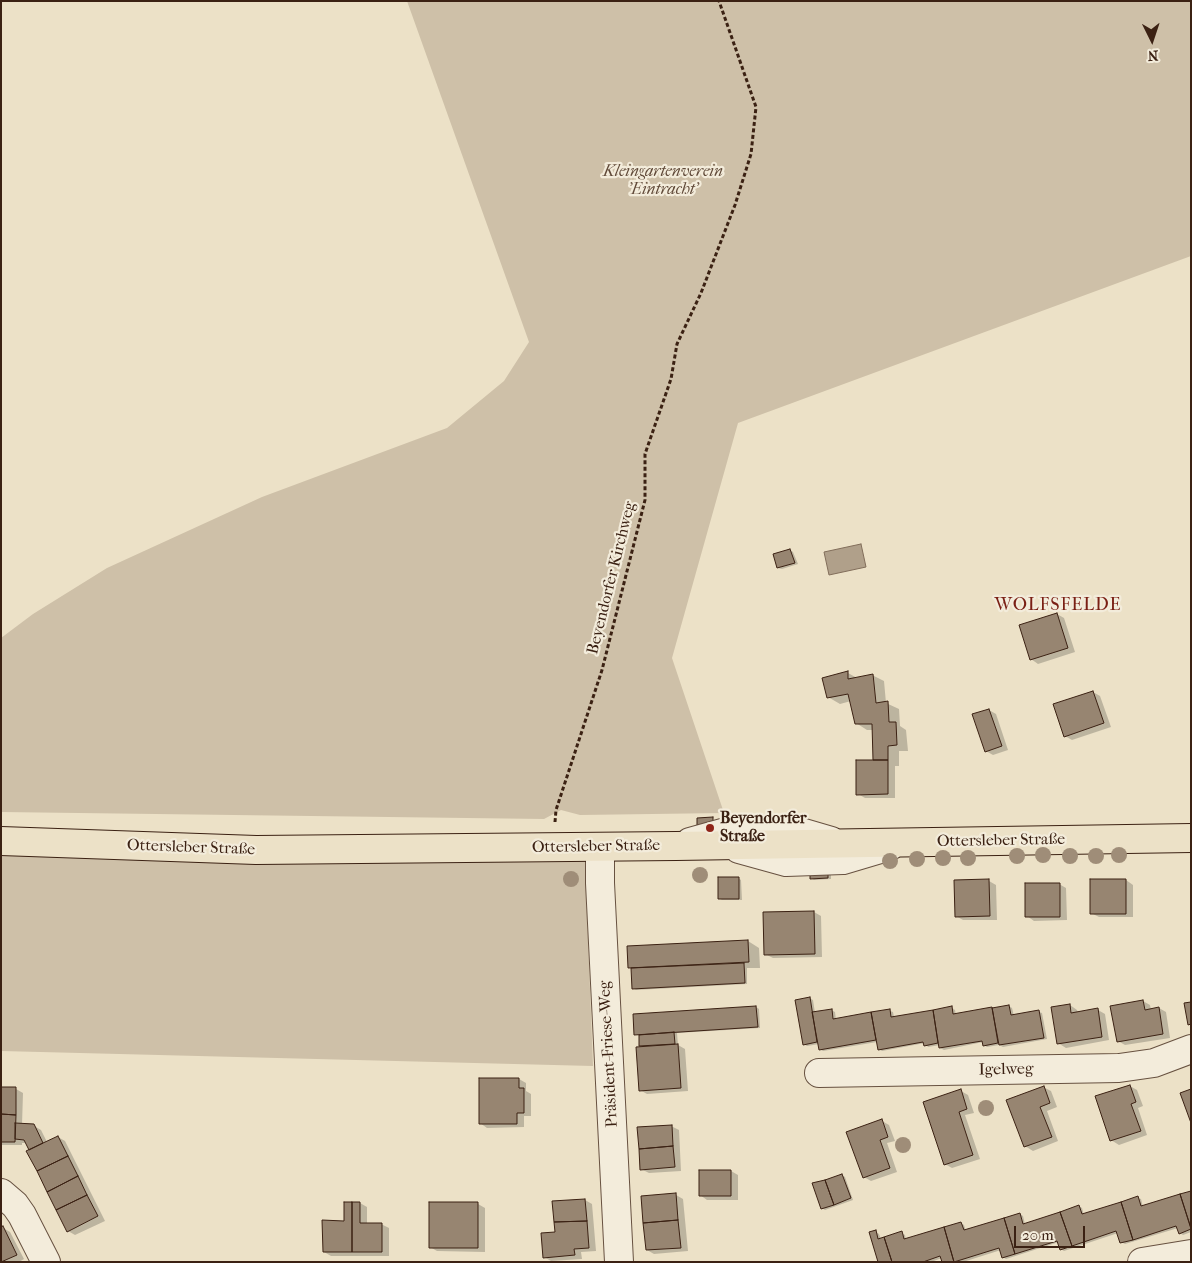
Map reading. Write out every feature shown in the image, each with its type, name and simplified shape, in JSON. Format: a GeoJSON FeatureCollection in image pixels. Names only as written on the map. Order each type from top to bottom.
{"type":"FeatureCollection","features":[{"type":"Feature","properties":{"kind":"main road","name":"Ottersleber Straße"},"geometry":{"type":"LineString","coordinates":[[1,841],[256,850],[555,848],[1191,838]]}},
{"type":"Feature","properties":{"kind":"street"},"geometry":{"type":"LineString","coordinates":[[676,846],[733,830],[790,829],[839,844]]}},
{"type":"Feature","properties":{"kind":"street"},"geometry":{"type":"LineString","coordinates":[[725,845],[786,862],[843,860],[905,842]]}},
{"type":"Feature","properties":{"kind":"street","name":"Präsident-Friese-Weg"},"geometry":{"type":"LineString","coordinates":[[600,847],[600,883],[619,1262]]}},
{"type":"Feature","properties":{"kind":"street","name":"Igelweg"},"geometry":{"type":"LineString","coordinates":[[819,1074],[1119,1068],[1146,1065],[1191,1050]]}},
{"type":"Feature","properties":{"kind":"street"},"geometry":{"type":"LineString","coordinates":[[8,1199],[33,1235],[46,1262]]}},
{"type":"Feature","properties":{"kind":"street"},"geometry":{"type":"LineString","coordinates":[[1142,1262],[1191,1254]]}},
{"type":"Feature","properties":{"kind":"path","name":"Beyendorfer Kirchweg"},"geometry":{"type":"LineString","coordinates":[[555,848],[556,810],[602,670],[645,500],[645,454],[671,379],[677,344],[701,293],[735,205],[751,154],[756,107],[719,1]]}},
{"type":"Feature","properties":{"kind":"green space","name":"Kleingartenverein 'Eintracht'"},"geometry":{"type":"Polygon","coordinates":[[[407,1],[1191,1],[1191,256],[738,423],[672,658],[724,813],[580,815],[561,810],[544,819],[1,812],[1,638],[33,614],[107,568],[262,497],[447,428],[504,381],[529,342],[407,1]]]}},
{"type":"Feature","properties":{"kind":"green space"},"geometry":{"type":"Polygon","coordinates":[[[1,853],[585,860],[593,1066],[1,1051],[1,853]]]}},
{"type":"Feature","properties":{"kind":"shaded area"},"geometry":{"type":"Polygon","coordinates":[[[861,544],[866,567],[829,575],[824,552],[861,544]]]}},
{"type":"Feature","properties":{"kind":"building"},"geometry":{"type":"Polygon","coordinates":[[[790,549],[795,563],[777,568],[773,554],[790,549]]]}},
{"type":"Feature","properties":{"kind":"building"},"geometry":{"type":"Polygon","coordinates":[[[1057,613],[1068,648],[1030,660],[1019,625],[1057,613]]]}},
{"type":"Feature","properties":{"kind":"building"},"geometry":{"type":"Polygon","coordinates":[[[848,671],[848,679],[873,674],[876,703],[888,701],[889,722],[896,722],[897,745],[888,746],[888,760],[873,760],[872,724],[855,724],[848,694],[827,698],[822,678],[848,671]]]}},
{"type":"Feature","properties":{"kind":"building"},"geometry":{"type":"Polygon","coordinates":[[[1093,691],[1104,723],[1064,737],[1053,704],[1093,691]]]}},
{"type":"Feature","properties":{"kind":"building"},"geometry":{"type":"Polygon","coordinates":[[[989,709],[1002,746],[985,752],[972,714],[989,709]]]}},
{"type":"Feature","properties":{"kind":"building"},"geometry":{"type":"Polygon","coordinates":[[[856,760],[888,760],[888,794],[856,795],[856,760]]]}},
{"type":"Feature","properties":{"kind":"building"},"geometry":{"type":"Polygon","coordinates":[[[713,817],[713,825],[697,825],[697,818],[713,817]]]}},
{"type":"Feature","properties":{"kind":"building"},"geometry":{"type":"Polygon","coordinates":[[[828,870],[828,878],[810,879],[810,871],[828,870]]]}},
{"type":"Feature","properties":{"kind":"building"},"geometry":{"type":"Polygon","coordinates":[[[718,877],[739,877],[739,899],[718,899],[718,877]]]}},
{"type":"Feature","properties":{"kind":"building"},"geometry":{"type":"Polygon","coordinates":[[[989,879],[990,916],[955,917],[954,880],[989,879]]]}},
{"type":"Feature","properties":{"kind":"building"},"geometry":{"type":"Polygon","coordinates":[[[1090,879],[1126,879],[1126,914],[1090,914],[1090,879]]]}},
{"type":"Feature","properties":{"kind":"building"},"geometry":{"type":"Polygon","coordinates":[[[1025,883],[1060,883],[1060,917],[1025,917],[1025,883]]]}},
{"type":"Feature","properties":{"kind":"building"},"geometry":{"type":"Polygon","coordinates":[[[814,911],[815,954],[764,955],[763,912],[814,911]]]}},
{"type":"Feature","properties":{"kind":"building"},"geometry":{"type":"Polygon","coordinates":[[[748,940],[749,962],[628,968],[627,946],[748,940]]]}},
{"type":"Feature","properties":{"kind":"building"},"geometry":{"type":"Polygon","coordinates":[[[744,963],[745,983],[632,989],[631,968],[744,963]]]}},
{"type":"Feature","properties":{"kind":"building"},"geometry":{"type":"Polygon","coordinates":[[[810,997],[817,1042],[803,1045],[795,1000],[810,997]]]}},
{"type":"Feature","properties":{"kind":"building"},"geometry":{"type":"Polygon","coordinates":[[[1143,1000],[1145,1010],[1159,1007],[1163,1034],[1117,1042],[1110,1006],[1143,1000]]]}},
{"type":"Feature","properties":{"kind":"building"},"geometry":{"type":"Polygon","coordinates":[[[1191,1002],[1191,1024],[1188,1025],[1184,1003],[1191,1002]]]}},
{"type":"Feature","properties":{"kind":"building"},"geometry":{"type":"Polygon","coordinates":[[[1070,1004],[1071,1013],[1098,1008],[1102,1037],[1057,1044],[1051,1007],[1070,1004]]]}},
{"type":"Feature","properties":{"kind":"building"},"geometry":{"type":"Polygon","coordinates":[[[1009,1005],[1011,1015],[1039,1010],[1044,1038],[999,1045],[992,1008],[1009,1005]]]}},
{"type":"Feature","properties":{"kind":"building"},"geometry":{"type":"Polygon","coordinates":[[[756,1006],[758,1027],[634,1035],[633,1014],[756,1006]]]}},
{"type":"Feature","properties":{"kind":"building"},"geometry":{"type":"Polygon","coordinates":[[[952,1006],[953,1014],[992,1007],[998,1043],[983,1046],[982,1041],[939,1048],[933,1010],[952,1006]]]}},
{"type":"Feature","properties":{"kind":"building"},"geometry":{"type":"Polygon","coordinates":[[[832,1009],[833,1019],[871,1012],[876,1040],[819,1050],[812,1012],[832,1009]]]}},
{"type":"Feature","properties":{"kind":"building"},"geometry":{"type":"Polygon","coordinates":[[[890,1009],[891,1017],[933,1010],[938,1043],[924,1046],[923,1042],[878,1050],[871,1012],[890,1009]]]}},
{"type":"Feature","properties":{"kind":"building"},"geometry":{"type":"Polygon","coordinates":[[[674,1032],[675,1044],[639,1046],[639,1035],[674,1032]]]}},
{"type":"Feature","properties":{"kind":"building"},"geometry":{"type":"Polygon","coordinates":[[[678,1044],[681,1088],[639,1091],[636,1047],[678,1044]]]}},
{"type":"Feature","properties":{"kind":"building"},"geometry":{"type":"Polygon","coordinates":[[[479,1078],[519,1078],[519,1088],[524,1088],[524,1113],[517,1113],[517,1124],[479,1124],[479,1078]]]}},
{"type":"Feature","properties":{"kind":"building"},"geometry":{"type":"Polygon","coordinates":[[[1130,1085],[1136,1102],[1131,1104],[1141,1131],[1110,1141],[1095,1096],[1130,1085]]]}},
{"type":"Feature","properties":{"kind":"building"},"geometry":{"type":"Polygon","coordinates":[[[1044,1086],[1050,1103],[1040,1107],[1052,1137],[1024,1147],[1006,1100],[1044,1086]]]}},
{"type":"Feature","properties":{"kind":"building"},"geometry":{"type":"Polygon","coordinates":[[[1,1087],[16,1087],[16,1115],[1,1114],[1,1087]]]}},
{"type":"Feature","properties":{"kind":"building"},"geometry":{"type":"Polygon","coordinates":[[[961,1089],[967,1109],[959,1112],[973,1155],[944,1165],[923,1102],[961,1089]]]}},
{"type":"Feature","properties":{"kind":"building"},"geometry":{"type":"Polygon","coordinates":[[[1191,1089],[1191,1123],[1180,1093],[1191,1089]]]}},
{"type":"Feature","properties":{"kind":"building"},"geometry":{"type":"Polygon","coordinates":[[[1,1114],[16,1115],[15,1142],[1,1142],[1,1114]]]}},
{"type":"Feature","properties":{"kind":"building"},"geometry":{"type":"Polygon","coordinates":[[[882,1119],[888,1137],[880,1140],[890,1168],[863,1178],[846,1132],[882,1119]]]}},
{"type":"Feature","properties":{"kind":"building"},"geometry":{"type":"Polygon","coordinates":[[[15,1123],[34,1124],[43,1143],[29,1150],[24,1140],[15,1139],[15,1123]]]}},
{"type":"Feature","properties":{"kind":"building"},"geometry":{"type":"Polygon","coordinates":[[[672,1125],[673,1146],[639,1149],[637,1127],[672,1125]]]}},
{"type":"Feature","properties":{"kind":"building"},"geometry":{"type":"Polygon","coordinates":[[[58,1136],[68,1156],[37,1171],[26,1151],[58,1136]]]}},
{"type":"Feature","properties":{"kind":"building"},"geometry":{"type":"Polygon","coordinates":[[[673,1146],[675,1167],[640,1170],[639,1149],[673,1146]]]}},
{"type":"Feature","properties":{"kind":"building"},"geometry":{"type":"Polygon","coordinates":[[[68,1156],[78,1176],[47,1192],[37,1171],[68,1156]]]}},
{"type":"Feature","properties":{"kind":"building"},"geometry":{"type":"Polygon","coordinates":[[[699,1170],[731,1170],[731,1196],[699,1196],[699,1170]]]}},
{"type":"Feature","properties":{"kind":"building"},"geometry":{"type":"Polygon","coordinates":[[[842,1174],[851,1198],[834,1205],[825,1180],[842,1174]]]}},
{"type":"Feature","properties":{"kind":"building"},"geometry":{"type":"Polygon","coordinates":[[[78,1176],[87,1195],[56,1210],[47,1192],[78,1176]]]}},
{"type":"Feature","properties":{"kind":"building"},"geometry":{"type":"Polygon","coordinates":[[[825,1180],[834,1205],[821,1209],[812,1183],[825,1180]]]}},
{"type":"Feature","properties":{"kind":"building"},"geometry":{"type":"Polygon","coordinates":[[[1191,1191],[1191,1228],[1180,1194],[1191,1191]]]}},
{"type":"Feature","properties":{"kind":"building"},"geometry":{"type":"Polygon","coordinates":[[[676,1193],[678,1220],[643,1223],[641,1196],[676,1193]]]}},
{"type":"Feature","properties":{"kind":"building"},"geometry":{"type":"Polygon","coordinates":[[[1180,1194],[1191,1229],[1179,1234],[1176,1226],[1133,1240],[1121,1202],[1138,1196],[1141,1206],[1180,1194]]]}},
{"type":"Feature","properties":{"kind":"building"},"geometry":{"type":"Polygon","coordinates":[[[87,1195],[98,1216],[67,1232],[56,1210],[87,1195]]]}},
{"type":"Feature","properties":{"kind":"building"},"geometry":{"type":"Polygon","coordinates":[[[585,1199],[587,1221],[554,1222],[552,1201],[585,1199]]]}},
{"type":"Feature","properties":{"kind":"building"},"geometry":{"type":"Polygon","coordinates":[[[344,1202],[352,1202],[352,1252],[323,1252],[322,1220],[344,1221],[344,1202]]]}},
{"type":"Feature","properties":{"kind":"building"},"geometry":{"type":"Polygon","coordinates":[[[352,1202],[360,1202],[360,1223],[382,1223],[382,1252],[352,1252],[352,1202]]]}},
{"type":"Feature","properties":{"kind":"building"},"geometry":{"type":"Polygon","coordinates":[[[429,1202],[478,1202],[478,1248],[429,1248],[429,1202]]]}},
{"type":"Feature","properties":{"kind":"building"},"geometry":{"type":"Polygon","coordinates":[[[1121,1202],[1133,1240],[1120,1243],[1116,1231],[1072,1246],[1060,1212],[1079,1205],[1082,1214],[1121,1202]]]}},
{"type":"Feature","properties":{"kind":"building"},"geometry":{"type":"Polygon","coordinates":[[[1060,1212],[1072,1246],[1060,1250],[1057,1241],[1015,1254],[1004,1218],[1020,1213],[1023,1224],[1060,1212]]]}},
{"type":"Feature","properties":{"kind":"building"},"geometry":{"type":"Polygon","coordinates":[[[1004,1218],[1015,1254],[1002,1258],[999,1248],[954,1262],[944,1227],[961,1222],[964,1230],[1004,1218]]]}},
{"type":"Feature","properties":{"kind":"building"},"geometry":{"type":"Polygon","coordinates":[[[678,1220],[681,1248],[646,1250],[643,1223],[678,1220]]]}},
{"type":"Feature","properties":{"kind":"building"},"geometry":{"type":"Polygon","coordinates":[[[587,1221],[589,1248],[574,1249],[575,1255],[543,1258],[541,1233],[555,1232],[554,1222],[587,1221]]]}},
{"type":"Feature","properties":{"kind":"building"},"geometry":{"type":"Polygon","coordinates":[[[3,1226],[17,1255],[1,1262],[1,1227],[3,1226]]]}},
{"type":"Feature","properties":{"kind":"building"},"geometry":{"type":"Polygon","coordinates":[[[944,1227],[954,1262],[942,1262],[940,1256],[923,1262],[892,1262],[884,1237],[902,1231],[904,1239],[944,1227]]]}},
{"type":"Feature","properties":{"kind":"building"},"geometry":{"type":"Polygon","coordinates":[[[876,1230],[878,1239],[884,1237],[892,1262],[878,1262],[869,1232],[876,1230]]]}},
{"type":"Feature","properties":{"kind":"place","name":"Beyendorfer Straße"},"geometry":{"type":"Point","coordinates":[710,828]}},
{"type":"Feature","properties":{"kind":"district","name":"WOLFSFELDE"},"geometry":{"type":"Point","coordinates":[1058,606]}}]}
